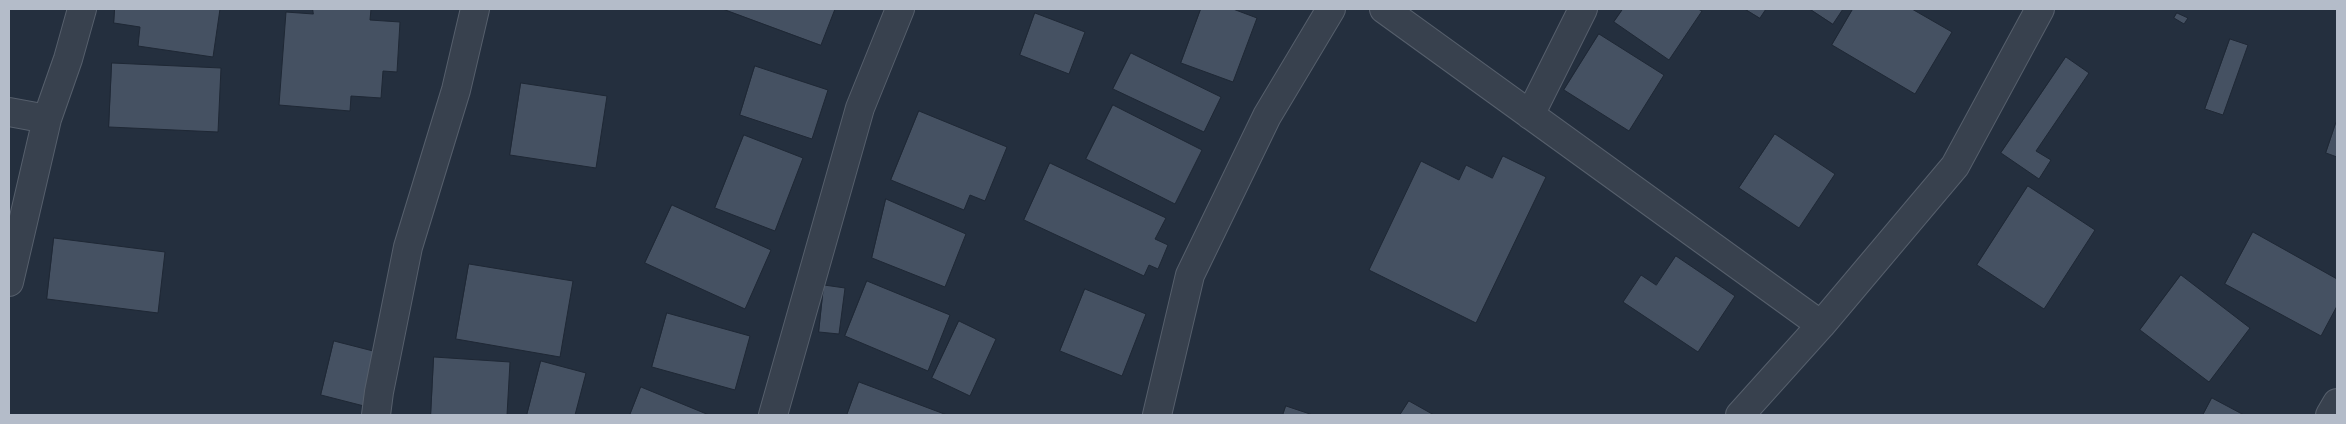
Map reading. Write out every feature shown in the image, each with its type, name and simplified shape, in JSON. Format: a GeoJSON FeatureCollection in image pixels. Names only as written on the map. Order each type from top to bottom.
{"type":"FeatureCollection","features":[{"type":"Feature","properties":{"kind":"street"},"geometry":{"type":"LineString","coordinates":[[9,282],[47,119],[68,59],[82,9]]}},
{"type":"Feature","properties":{"kind":"street"},"geometry":{"type":"LineString","coordinates":[[376,415],[378,392],[404,264],[456,90],[475,9]]}},
{"type":"Feature","properties":{"kind":"street"},"geometry":{"type":"LineString","coordinates":[[773,415],[860,108],[900,9]]}},
{"type":"Feature","properties":{"kind":"street"},"geometry":{"type":"LineString","coordinates":[[1157,415],[1190,275],[1267,116],[1331,9]]}},
{"type":"Feature","properties":{"kind":"street"},"geometry":{"type":"LineString","coordinates":[[1384,9],[1821,325]]}},
{"type":"Feature","properties":{"kind":"street"},"geometry":{"type":"LineString","coordinates":[[1530,115],[1583,9]]}},
{"type":"Feature","properties":{"kind":"street"},"geometry":{"type":"LineString","coordinates":[[1740,415],[1821,325],[1955,166],[2040,9]]}},
{"type":"Feature","properties":{"kind":"street"},"geometry":{"type":"LineString","coordinates":[[9,112],[47,119]]}},
{"type":"Feature","properties":{"kind":"street"},"geometry":{"type":"LineString","coordinates":[[2330,415],[2337,403]]}},
{"type":"Feature","properties":{"kind":"building"},"geometry":{"type":"Polygon","coordinates":[[[115,9],[220,9],[213,57],[138,46],[140,27],[114,23],[115,9]]]}},
{"type":"Feature","properties":{"kind":"building"},"geometry":{"type":"Polygon","coordinates":[[[313,9],[371,9],[370,20],[400,22],[397,72],[383,71],[381,98],[351,96],[350,111],[279,105],[286,12],[313,14],[313,9]]]}},
{"type":"Feature","properties":{"kind":"building"},"geometry":{"type":"Polygon","coordinates":[[[723,9],[835,9],[821,45],[723,9]]]}},
{"type":"Feature","properties":{"kind":"building"},"geometry":{"type":"Polygon","coordinates":[[[1201,9],[1233,9],[1257,18],[1233,82],[1181,63],[1201,9]]]}},
{"type":"Feature","properties":{"kind":"building"},"geometry":{"type":"Polygon","coordinates":[[[1623,9],[1698,9],[1702,11],[1669,60],[1614,22],[1623,9]]]}},
{"type":"Feature","properties":{"kind":"building"},"geometry":{"type":"Polygon","coordinates":[[[1745,9],[1766,9],[1760,18],[1745,9]]]}},
{"type":"Feature","properties":{"kind":"building"},"geometry":{"type":"Polygon","coordinates":[[[1810,9],[1843,9],[1833,24],[1810,9]]]}},
{"type":"Feature","properties":{"kind":"building"},"geometry":{"type":"Polygon","coordinates":[[[1853,9],[1912,9],[1952,32],[1915,94],[1832,45],[1853,9]]]}},
{"type":"Feature","properties":{"kind":"building"},"geometry":{"type":"Polygon","coordinates":[[[1035,13],[1085,32],[1069,74],[1020,55],[1035,13]]]}},
{"type":"Feature","properties":{"kind":"building"},"geometry":{"type":"Polygon","coordinates":[[[2177,13],[2188,18],[2184,24],[2174,18],[2177,13]]]}},
{"type":"Feature","properties":{"kind":"building"},"geometry":{"type":"Polygon","coordinates":[[[1599,34],[1664,75],[1629,131],[1564,90],[1599,34]]]}},
{"type":"Feature","properties":{"kind":"building"},"geometry":{"type":"Polygon","coordinates":[[[2230,39],[2248,45],[2223,115],[2205,109],[2230,39]]]}},
{"type":"Feature","properties":{"kind":"building"},"geometry":{"type":"Polygon","coordinates":[[[1131,53],[1221,97],[1204,132],[1113,89],[1131,53]]]}},
{"type":"Feature","properties":{"kind":"building"},"geometry":{"type":"Polygon","coordinates":[[[2066,57],[2089,73],[2036,151],[2051,160],[2039,179],[2001,153],[2066,57]]]}},
{"type":"Feature","properties":{"kind":"building"},"geometry":{"type":"Polygon","coordinates":[[[112,63],[221,68],[218,132],[109,127],[112,63]]]}},
{"type":"Feature","properties":{"kind":"building"},"geometry":{"type":"Polygon","coordinates":[[[755,66],[828,90],[812,139],[740,115],[755,66]]]}},
{"type":"Feature","properties":{"kind":"building"},"geometry":{"type":"Polygon","coordinates":[[[521,83],[607,96],[596,168],[510,155],[521,83]]]}},
{"type":"Feature","properties":{"kind":"building"},"geometry":{"type":"Polygon","coordinates":[[[1113,105],[1202,150],[1175,204],[1086,159],[1113,105]]]}},
{"type":"Feature","properties":{"kind":"building"},"geometry":{"type":"Polygon","coordinates":[[[919,111],[1007,147],[985,201],[970,195],[964,210],[891,180],[919,111]]]}},
{"type":"Feature","properties":{"kind":"building"},"geometry":{"type":"Polygon","coordinates":[[[2337,124],[2337,157],[2326,153],[2337,124]]]}},
{"type":"Feature","properties":{"kind":"building"},"geometry":{"type":"Polygon","coordinates":[[[1775,134],[1835,174],[1799,228],[1739,188],[1775,134]]]}},
{"type":"Feature","properties":{"kind":"building"},"geometry":{"type":"Polygon","coordinates":[[[744,135],[803,158],[775,231],[715,208],[744,135]]]}},
{"type":"Feature","properties":{"kind":"building"},"geometry":{"type":"Polygon","coordinates":[[[1503,156],[1546,177],[1476,323],[1369,270],[1421,161],[1459,180],[1466,165],[1492,178],[1503,156]]]}},
{"type":"Feature","properties":{"kind":"building"},"geometry":{"type":"Polygon","coordinates":[[[1050,163],[1166,218],[1155,239],[1168,245],[1158,269],[1149,265],[1144,276],[1024,220],[1050,163]]]}},
{"type":"Feature","properties":{"kind":"building"},"geometry":{"type":"Polygon","coordinates":[[[2028,186],[2095,230],[2044,309],[1977,265],[2028,186]]]}},
{"type":"Feature","properties":{"kind":"building"},"geometry":{"type":"Polygon","coordinates":[[[886,199],[966,234],[945,287],[872,258],[886,199]]]}},
{"type":"Feature","properties":{"kind":"building"},"geometry":{"type":"Polygon","coordinates":[[[672,205],[771,250],[745,309],[645,263],[672,205]]]}},
{"type":"Feature","properties":{"kind":"building"},"geometry":{"type":"Polygon","coordinates":[[[2253,232],[2337,279],[2337,306],[2321,336],[2225,284],[2253,232]]]}},
{"type":"Feature","properties":{"kind":"building"},"geometry":{"type":"Polygon","coordinates":[[[54,238],[165,252],[158,313],[47,299],[54,238]]]}},
{"type":"Feature","properties":{"kind":"building"},"geometry":{"type":"Polygon","coordinates":[[[1676,256],[1735,296],[1698,352],[1623,302],[1641,275],[1656,285],[1676,256]]]}},
{"type":"Feature","properties":{"kind":"building"},"geometry":{"type":"Polygon","coordinates":[[[469,264],[573,281],[560,357],[456,339],[469,264]]]}},
{"type":"Feature","properties":{"kind":"building"},"geometry":{"type":"Polygon","coordinates":[[[2181,275],[2250,328],[2209,382],[2140,330],[2181,275]]]}},
{"type":"Feature","properties":{"kind":"building"},"geometry":{"type":"Polygon","coordinates":[[[867,281],[950,315],[928,371],[845,336],[867,281]]]}},
{"type":"Feature","properties":{"kind":"building"},"geometry":{"type":"Polygon","coordinates":[[[824,285],[845,288],[839,334],[819,332],[824,285]]]}},
{"type":"Feature","properties":{"kind":"building"},"geometry":{"type":"Polygon","coordinates":[[[1085,289],[1146,314],[1122,376],[1060,351],[1085,289]]]}},
{"type":"Feature","properties":{"kind":"building"},"geometry":{"type":"Polygon","coordinates":[[[667,313],[750,336],[735,390],[652,367],[667,313]]]}},
{"type":"Feature","properties":{"kind":"building"},"geometry":{"type":"Polygon","coordinates":[[[959,321],[996,339],[970,396],[932,378],[959,321]]]}},
{"type":"Feature","properties":{"kind":"building"},"geometry":{"type":"Polygon","coordinates":[[[334,341],[377,352],[364,406],[321,395],[334,341]]]}},
{"type":"Feature","properties":{"kind":"building"},"geometry":{"type":"Polygon","coordinates":[[[434,357],[510,362],[507,415],[431,415],[434,357]]]}},
{"type":"Feature","properties":{"kind":"building"},"geometry":{"type":"Polygon","coordinates":[[[541,361],[586,373],[575,415],[527,415],[541,361]]]}},
{"type":"Feature","properties":{"kind":"building"},"geometry":{"type":"Polygon","coordinates":[[[859,382],[947,415],[847,415],[859,382]]]}},
{"type":"Feature","properties":{"kind":"building"},"geometry":{"type":"Polygon","coordinates":[[[641,387],[709,415],[630,415],[641,387]]]}},
{"type":"Feature","properties":{"kind":"building"},"geometry":{"type":"Polygon","coordinates":[[[2212,398],[2244,415],[2203,415],[2212,398]]]}},
{"type":"Feature","properties":{"kind":"building"},"geometry":{"type":"Polygon","coordinates":[[[1409,401],[1434,415],[1400,415],[1409,401]]]}},
{"type":"Feature","properties":{"kind":"building"},"geometry":{"type":"Polygon","coordinates":[[[1286,406],[1313,415],[1283,415],[1286,406]]]}}]}
